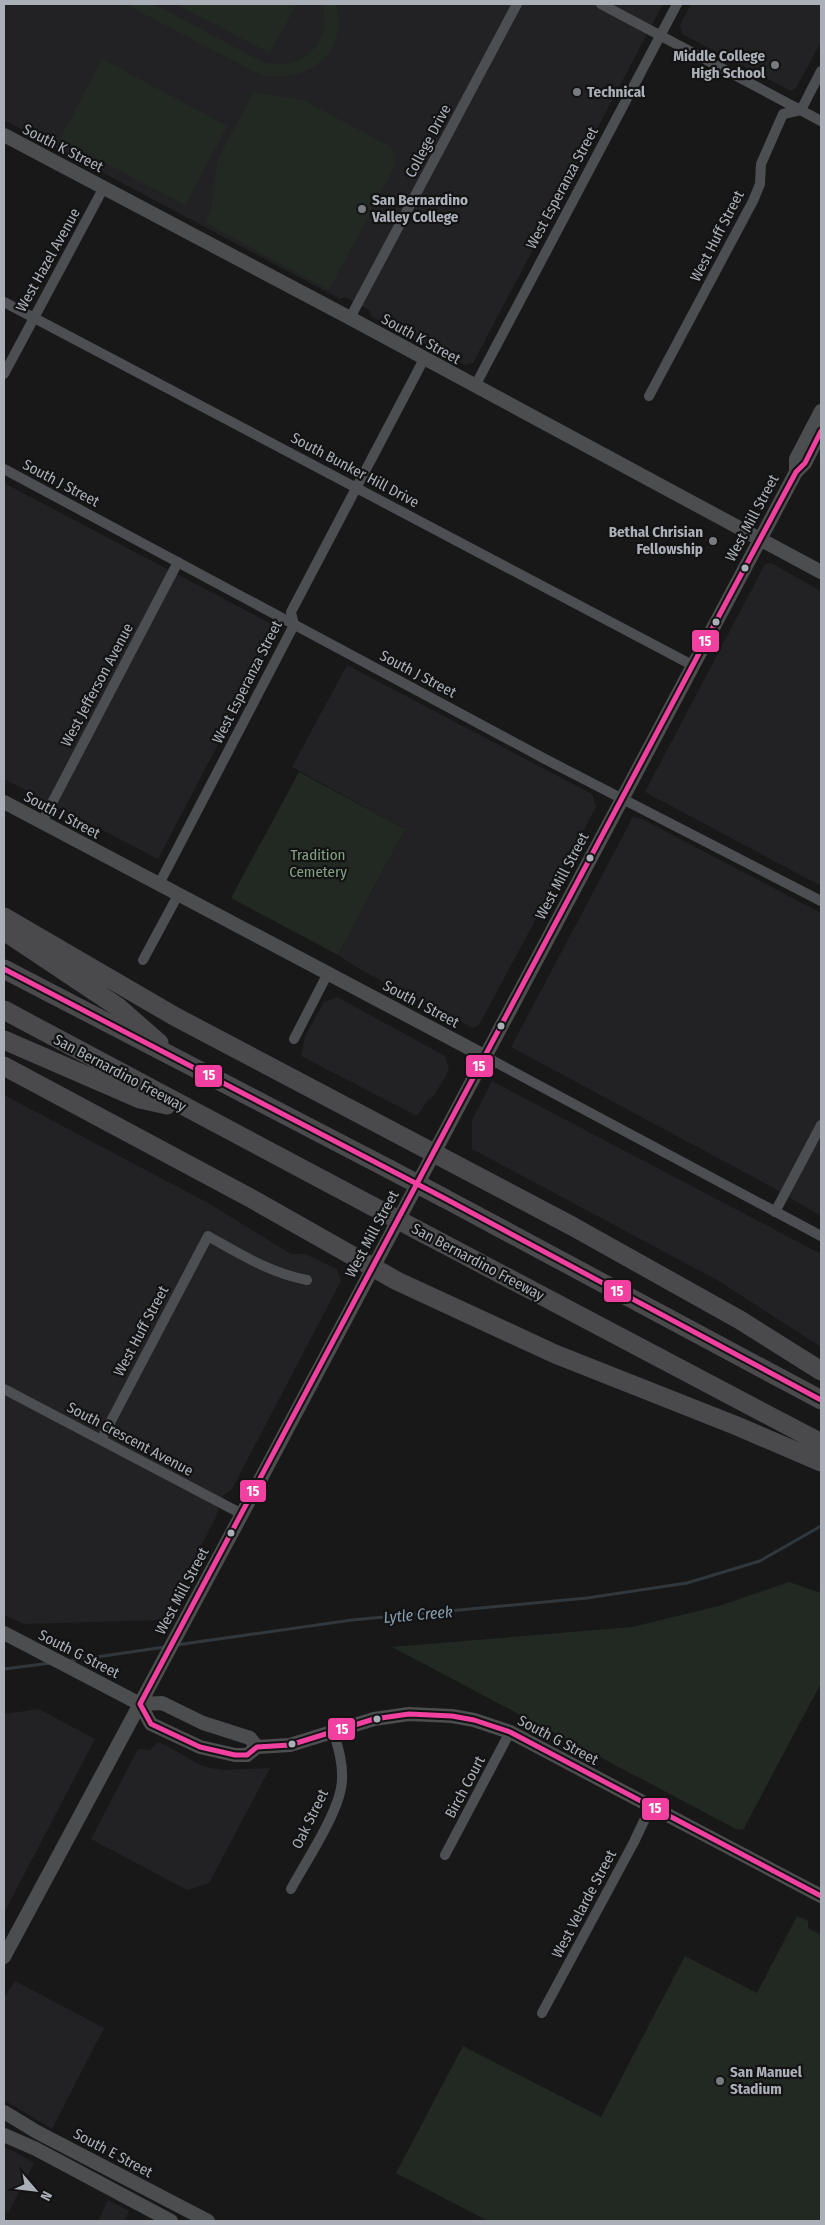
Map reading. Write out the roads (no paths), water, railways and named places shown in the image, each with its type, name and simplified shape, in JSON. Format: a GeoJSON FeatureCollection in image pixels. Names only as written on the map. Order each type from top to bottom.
{"type":"FeatureCollection","features":[{"type":"Feature","properties":{"kind":"highway"},"geometry":{"type":"LineString","coordinates":[[4,917],[174,1016],[572,1226],[740,1320],[821,1371]]}},
{"type":"Feature","properties":{"kind":"highway"},"geometry":{"type":"LineString","coordinates":[[4,931],[118,1007],[185,1065]]}},
{"type":"Feature","properties":{"kind":"highway"},"geometry":{"type":"LineString","coordinates":[[4,969],[185,1065],[444,1198],[821,1400]]}},
{"type":"Feature","properties":{"kind":"highway","name":"San Bernardino Freeway"},"geometry":{"type":"LineString","coordinates":[[4,1010],[185,1108],[821,1443]]}},
{"type":"Feature","properties":{"kind":"highway"},"geometry":{"type":"LineString","coordinates":[[4,1040],[140,1100],[185,1108]]}},
{"type":"Feature","properties":{"kind":"highway"},"geometry":{"type":"LineString","coordinates":[[4,1066],[374,1266],[397,1281],[547,1350],[737,1426],[821,1462]]}},
{"type":"Feature","properties":{"kind":"main road","name":"South K Street"},"geometry":{"type":"LineString","coordinates":[[4,135],[350,318],[821,572]]}},
{"type":"Feature","properties":{"kind":"main road","name":"West Mill Street"},"geometry":{"type":"LineString","coordinates":[[796,472],[796,459],[821,411]]}},
{"type":"Feature","properties":{"kind":"main road","name":"West Mill Street"},"geometry":{"type":"LineString","coordinates":[[4,1957],[242,1514],[692,666],[796,472],[804,463],[821,432]]}},
{"type":"Feature","properties":{"kind":"main road","name":"South I Street"},"geometry":{"type":"LineString","coordinates":[[4,802],[484,1056]]}},
{"type":"Feature","properties":{"kind":"main road","name":"South G Street"},"geometry":{"type":"LineString","coordinates":[[10,1636],[140,1704],[162,1703],[203,1723],[250,1738],[257,1748]]}},
{"type":"Feature","properties":{"kind":"main road","name":"South G Street"},"geometry":{"type":"LineString","coordinates":[[140,1704],[151,1724],[200,1747],[235,1755],[247,1755],[257,1748],[290,1745],[374,1718],[409,1714],[452,1716],[474,1720],[510,1732],[650,1808],[821,1896]]}},
{"type":"Feature","properties":{"kind":"main road","name":"South E Street"},"geometry":{"type":"LineString","coordinates":[[4,2112],[37,2132],[208,2221]]}},
{"type":"Feature","properties":{"kind":"main road"},"geometry":{"type":"LineString","coordinates":[[4,2135],[36,2148],[171,2221]]}},
{"type":"Feature","properties":{"kind":"street","name":"College Drive"},"geometry":{"type":"LineString","coordinates":[[350,318],[517,4]]}},
{"type":"Feature","properties":{"kind":"street"},"geometry":{"type":"LineString","coordinates":[[601,4],[821,121]]}},
{"type":"Feature","properties":{"kind":"street","name":"West Esperanza Street"},"geometry":{"type":"LineString","coordinates":[[475,386],[677,4]]}},
{"type":"Feature","properties":{"kind":"street"},"geometry":{"type":"LineString","coordinates":[[801,110],[821,71]]}},
{"type":"Feature","properties":{"kind":"street","name":"West Huff Street"},"geometry":{"type":"LineString","coordinates":[[649,396],[753,201],[760,184],[761,164],[775,128],[783,114],[801,110]]}},
{"type":"Feature","properties":{"kind":"street","name":"West Hazel Avenue"},"geometry":{"type":"LineString","coordinates":[[4,374],[104,188]]}},
{"type":"Feature","properties":{"kind":"street","name":"South Bunker Hill Drive"},"geometry":{"type":"LineString","coordinates":[[4,302],[692,666]]}},
{"type":"Feature","properties":{"kind":"street","name":"West Esperanza Street"},"geometry":{"type":"LineString","coordinates":[[159,884],[294,625],[291,612],[424,359]]}},
{"type":"Feature","properties":{"kind":"street","name":"South J Street"},"geometry":{"type":"LineString","coordinates":[[4,470],[545,759],[623,797],[821,901]]}},
{"type":"Feature","properties":{"kind":"street","name":"West Jefferson Avenue"},"geometry":{"type":"LineString","coordinates":[[42,822],[178,562]]}},
{"type":"Feature","properties":{"kind":"street"},"geometry":{"type":"LineString","coordinates":[[143,960],[178,894]]}},
{"type":"Feature","properties":{"kind":"street"},"geometry":{"type":"LineString","coordinates":[[294,1039],[328,973]]}},
{"type":"Feature","properties":{"kind":"street","name":"South I Street"},"geometry":{"type":"LineString","coordinates":[[484,1056],[821,1236]]}},
{"type":"Feature","properties":{"kind":"street"},"geometry":{"type":"LineString","coordinates":[[775,1212],[821,1126]]}},
{"type":"Feature","properties":{"kind":"street","name":"West Huff Street"},"geometry":{"type":"LineString","coordinates":[[101,1440],[208,1236],[269,1269],[307,1280]]}},
{"type":"Feature","properties":{"kind":"street","name":"South Crescent Avenue"},"geometry":{"type":"LineString","coordinates":[[4,1389],[242,1514]]}},
{"type":"Feature","properties":{"kind":"street","name":"Oak Street"},"geometry":{"type":"LineString","coordinates":[[291,1889],[340,1793],[342,1769],[333,1730]]}},
{"type":"Feature","properties":{"kind":"street","name":"Birch Court"},"geometry":{"type":"LineString","coordinates":[[445,1855],[510,1732]]}},
{"type":"Feature","properties":{"kind":"street","name":"West Velarde Street"},"geometry":{"type":"LineString","coordinates":[[542,2013],[634,1842],[650,1808]]}},
{"type":"Feature","properties":{"kind":"waterway","name":"Lytle Creek"},"geometry":{"type":"LineString","coordinates":[[176,1645],[352,1620],[587,1598],[687,1583],[760,1561],[821,1526]]}},
{"type":"Feature","properties":{"kind":"waterway","name":"Lytle Creek"},"geometry":{"type":"LineString","coordinates":[[69,1661],[165,1647]]}},
{"type":"Feature","properties":{"kind":"waterway","name":"Lytle Creek"},"geometry":{"type":"LineString","coordinates":[[4,1669],[51,1663]]}},
{"type":"Feature","properties":{"kind":"place","name":"Middle College High School"},"geometry":{"type":"Point","coordinates":[775,65]}},
{"type":"Feature","properties":{"kind":"place","name":"Technical"},"geometry":{"type":"Point","coordinates":[577,92]}},
{"type":"Feature","properties":{"kind":"place","name":"San Bernardino Valley College"},"geometry":{"type":"Point","coordinates":[362,209]}},
{"type":"Feature","properties":{"kind":"place","name":"Bethal Chrisian Fellowship"},"geometry":{"type":"Point","coordinates":[713,541]}},
{"type":"Feature","properties":{"kind":"place","name":"San Manuel Stadium"},"geometry":{"type":"Point","coordinates":[720,2081]}},
{"type":"Feature","properties":{"kind":"park label","name":"Tradition Cemetery"},"geometry":{"type":"Point","coordinates":[318,864]}}]}
